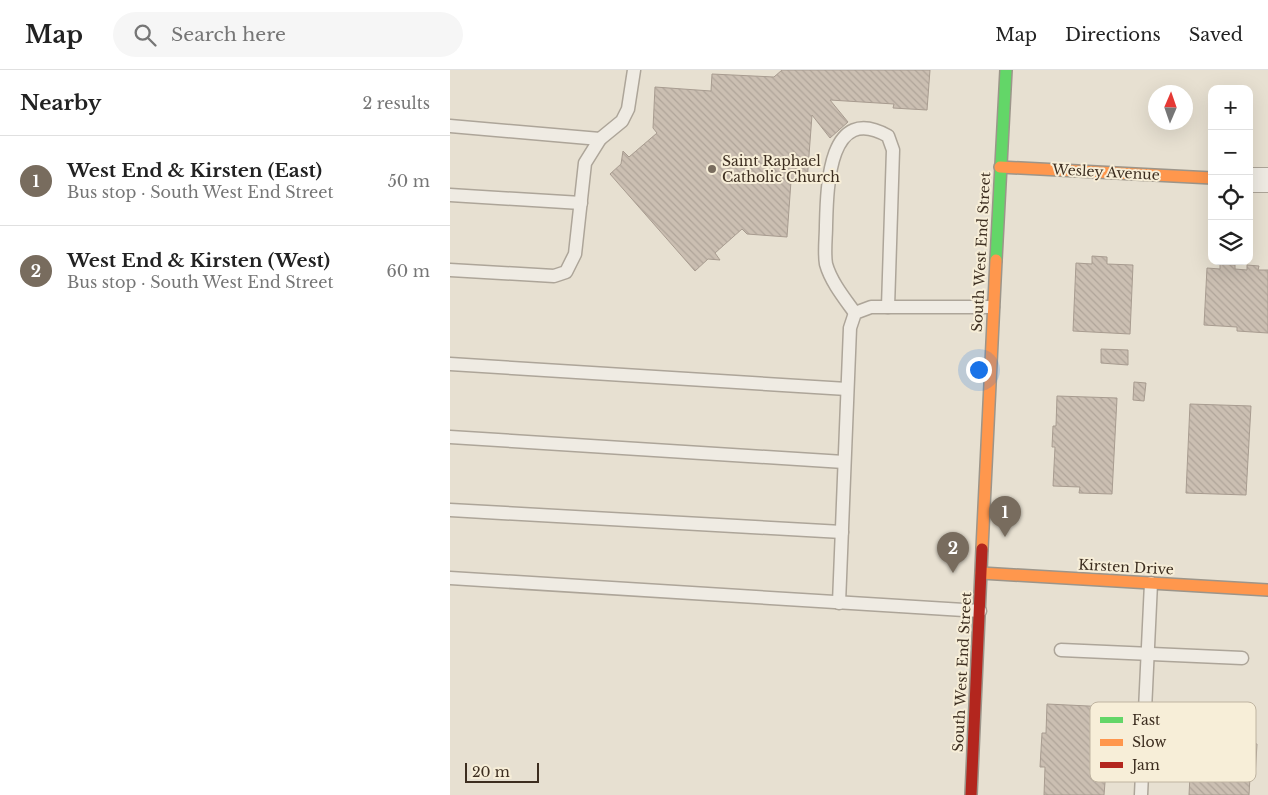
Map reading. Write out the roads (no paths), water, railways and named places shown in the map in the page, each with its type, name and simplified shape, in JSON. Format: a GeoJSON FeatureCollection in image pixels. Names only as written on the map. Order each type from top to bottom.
{"type":"FeatureCollection","features":[{"type":"Feature","properties":{"kind":"street","name":"South West End Street"},"geometry":{"type":"LineString","coordinates":[[971,795],[993,307],[1006,70]]}},
{"type":"Feature","properties":{"kind":"street","name":"Wesley Avenue"},"geometry":{"type":"LineString","coordinates":[[1000,167],[1208,178]]}},
{"type":"Feature","properties":{"kind":"street"},"geometry":{"type":"LineString","coordinates":[[1253,180],[1268,180]]}},
{"type":"Feature","properties":{"kind":"street","name":"Kirsten Drive"},"geometry":{"type":"LineString","coordinates":[[981,573],[1268,590]]}},
{"type":"Feature","properties":{"kind":"lane"},"geometry":{"type":"LineString","coordinates":[[450,270],[554,276],[566,272],[575,254],[585,163],[600,139],[622,121],[628,108],[634,70]]}},
{"type":"Feature","properties":{"kind":"lane"},"geometry":{"type":"LineString","coordinates":[[450,126],[600,139]]}},
{"type":"Feature","properties":{"kind":"lane"},"geometry":{"type":"LineString","coordinates":[[855,313],[837,286],[826,264],[827,205],[834,153],[844,135],[861,128],[877,130],[888,136],[893,150],[888,307]]}},
{"type":"Feature","properties":{"kind":"lane"},"geometry":{"type":"LineString","coordinates":[[450,195],[581,203]]}},
{"type":"Feature","properties":{"kind":"lane"},"geometry":{"type":"LineString","coordinates":[[839,603],[850,328],[855,313],[871,306],[993,307]]}},
{"type":"Feature","properties":{"kind":"lane"},"geometry":{"type":"LineString","coordinates":[[450,364],[847,390]]}},
{"type":"Feature","properties":{"kind":"lane"},"geometry":{"type":"LineString","coordinates":[[450,437],[844,462]]}},
{"type":"Feature","properties":{"kind":"lane"},"geometry":{"type":"LineString","coordinates":[[450,510],[842,532]]}},
{"type":"Feature","properties":{"kind":"lane"},"geometry":{"type":"LineString","coordinates":[[450,578],[980,611]]}},
{"type":"Feature","properties":{"kind":"lane"},"geometry":{"type":"LineString","coordinates":[[1146,702],[1151,583]]}},
{"type":"Feature","properties":{"kind":"lane"},"geometry":{"type":"LineString","coordinates":[[1061,650],[1242,658]]}},
{"type":"Feature","properties":{"kind":"lane"},"geometry":{"type":"LineString","coordinates":[[1141,795],[1142,782]]}},
{"type":"Feature","properties":{"kind":"place","name":"Saint Raphael Catholic Church"},"geometry":{"type":"Point","coordinates":[712,169]}},
{"type":"Feature","properties":{"kind":"place","name":"West End & Kirsten (East)"},"geometry":{"type":"Point","coordinates":[1005,537]}},
{"type":"Feature","properties":{"kind":"place","name":"West End & Kirsten (West)"},"geometry":{"type":"Point","coordinates":[953,573]}}]}
